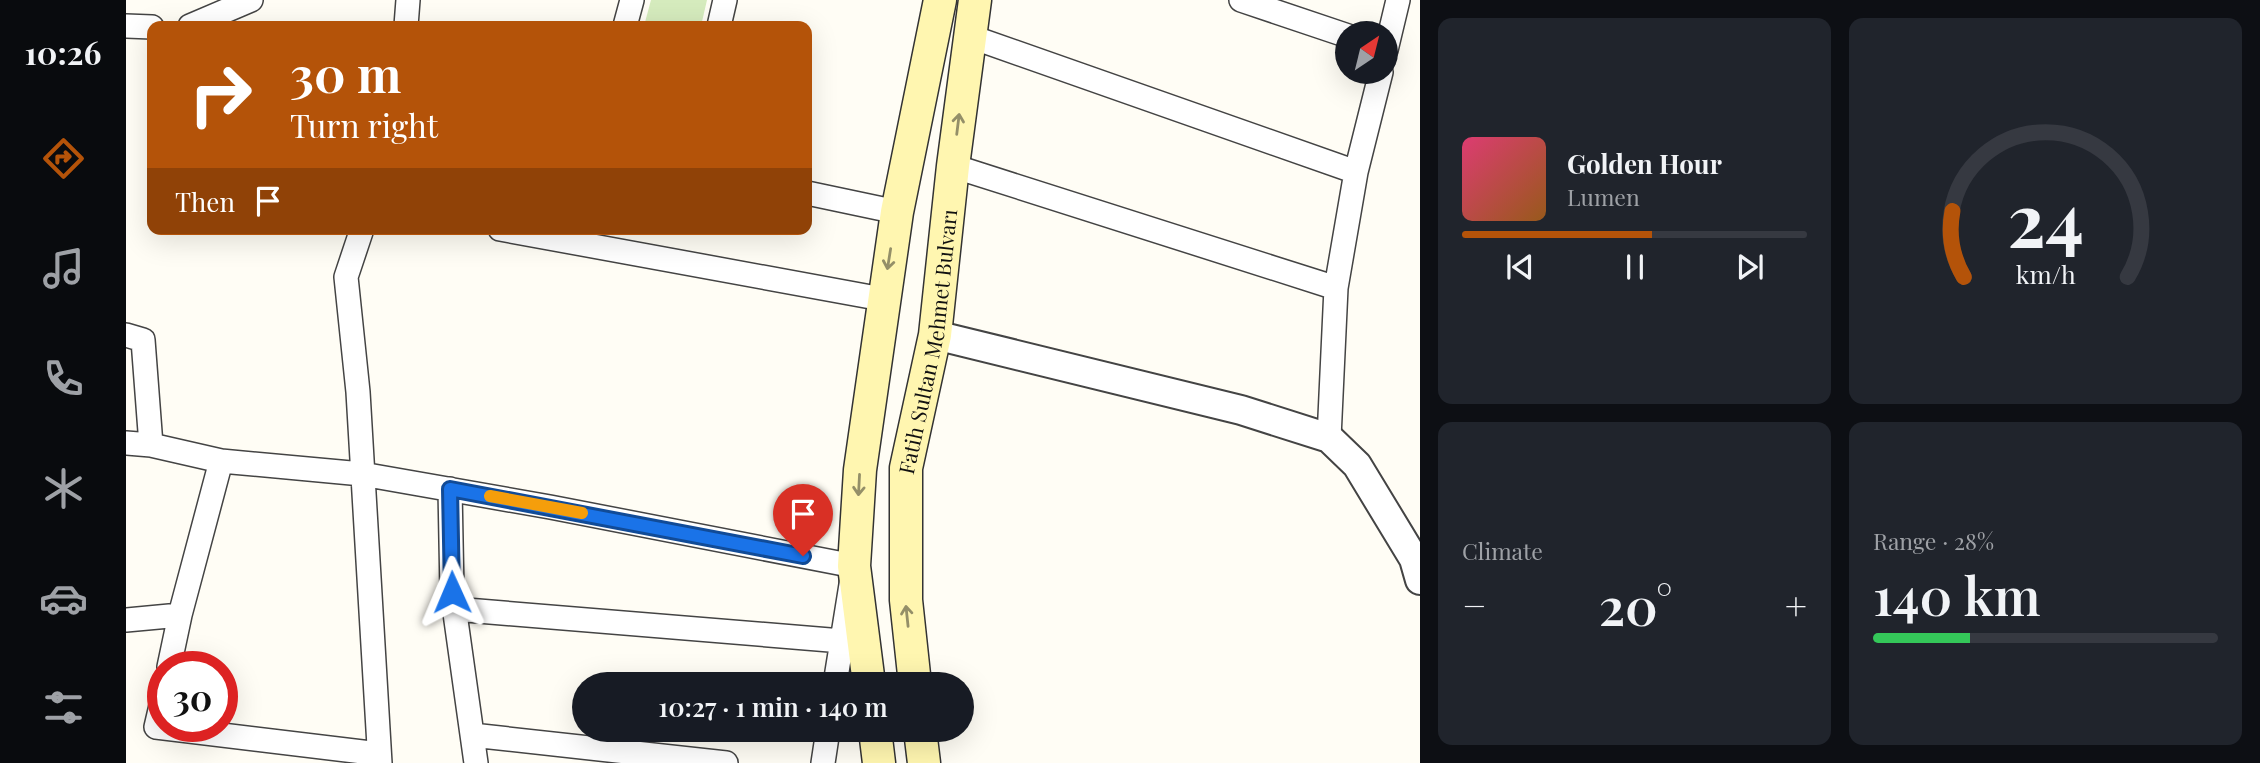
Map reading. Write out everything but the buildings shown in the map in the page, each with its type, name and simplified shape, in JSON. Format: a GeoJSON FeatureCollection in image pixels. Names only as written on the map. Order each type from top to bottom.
{"type":"FeatureCollection","features":[{"type":"Feature","properties":{"kind":"main road"},"geometry":{"type":"LineString","coordinates":[[867,672],[854,566],[860,470],[882,299],[940,0]]}},
{"type":"Feature","properties":{"kind":"main road","name":"Fatih Sultan Mehmet Bulvarı"},"geometry":{"type":"LineString","coordinates":[[914,672],[906,600],[906,468],[936,335],[968,36],[975,0]]}},
{"type":"Feature","properties":{"kind":"main road"},"geometry":{"type":"LineString","coordinates":[[876,742],[879,763]]}},
{"type":"Feature","properties":{"kind":"main road"},"geometry":{"type":"LineString","coordinates":[[921,742],[924,763]]}},
{"type":"Feature","properties":{"kind":"street"},"geometry":{"type":"LineString","coordinates":[[202,21],[251,0]]}},
{"type":"Feature","properties":{"kind":"street"},"geometry":{"type":"LineString","coordinates":[[406,21],[408,0]]}},
{"type":"Feature","properties":{"kind":"street"},"geometry":{"type":"LineString","coordinates":[[626,21],[632,0]]}},
{"type":"Feature","properties":{"kind":"street"},"geometry":{"type":"LineString","coordinates":[[720,21],[725,0]]}},
{"type":"Feature","properties":{"kind":"street"},"geometry":{"type":"LineString","coordinates":[[1241,0],[1335,32]]}},
{"type":"Feature","properties":{"kind":"street"},"geometry":{"type":"LineString","coordinates":[[1393,21],[1398,0]]}},
{"type":"Feature","properties":{"kind":"street"},"geometry":{"type":"LineString","coordinates":[[126,26],[147,27]]}},
{"type":"Feature","properties":{"kind":"street"},"geometry":{"type":"LineString","coordinates":[[968,36],[1356,172]]}},
{"type":"Feature","properties":{"kind":"street"},"geometry":{"type":"LineString","coordinates":[[1329,438],[1336,288],[1356,172],[1378,84]]}},
{"type":"Feature","properties":{"kind":"street"},"geometry":{"type":"LineString","coordinates":[[953,166],[1336,288]]}},
{"type":"Feature","properties":{"kind":"street"},"geometry":{"type":"LineString","coordinates":[[812,194],[897,212]]}},
{"type":"Feature","properties":{"kind":"street"},"geometry":{"type":"LineString","coordinates":[[238,738],[379,758],[358,392],[346,277],[360,235]]}},
{"type":"Feature","properties":{"kind":"street"},"geometry":{"type":"LineString","coordinates":[[533,235],[882,299]]}},
{"type":"Feature","properties":{"kind":"street"},"geometry":{"type":"LineString","coordinates":[[126,335],[143,340],[151,445]]}},
{"type":"Feature","properties":{"kind":"street"},"geometry":{"type":"LineString","coordinates":[[936,335],[1241,410],[1329,438],[1357,465],[1414,559],[1420,580]]}},
{"type":"Feature","properties":{"kind":"street"},"geometry":{"type":"LineString","coordinates":[[126,443],[151,445],[221,461],[362,474],[854,566],[837,672]]}},
{"type":"Feature","properties":{"kind":"street"},"geometry":{"type":"LineString","coordinates":[[172,651],[221,461]]}},
{"type":"Feature","properties":{"kind":"street"},"geometry":{"type":"LineString","coordinates":[[450,489],[454,609],[476,763]]}},
{"type":"Feature","properties":{"kind":"street"},"geometry":{"type":"LineString","coordinates":[[454,609],[842,641]]}},
{"type":"Feature","properties":{"kind":"street"},"geometry":{"type":"LineString","coordinates":[[126,620],[180,615]]}},
{"type":"Feature","properties":{"kind":"street"},"geometry":{"type":"LineString","coordinates":[[472,735],[726,763]]}},
{"type":"Feature","properties":{"kind":"street"},"geometry":{"type":"LineString","coordinates":[[822,763],[826,742]]}},
{"type":"Feature","properties":{"kind":"green space"},"geometry":{"type":"Polygon","coordinates":[[[651,0],[707,0],[702,21],[645,21],[651,0]]]}},
{"type":"Feature","properties":{"kind":"slow traffic"},"geometry":{"type":"LineString","coordinates":[[490,496],[582,513]]}},
{"type":"Feature","properties":{"kind":"route"},"geometry":{"type":"LineString","coordinates":[[452,592],[450,489],[803,556]]}}]}
